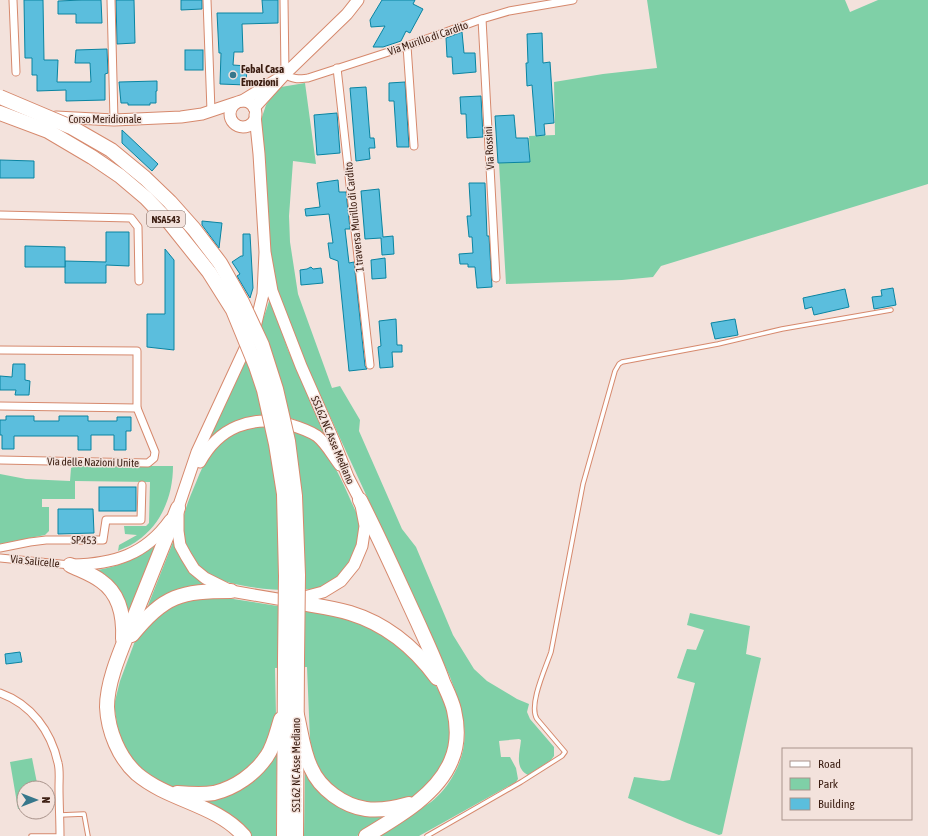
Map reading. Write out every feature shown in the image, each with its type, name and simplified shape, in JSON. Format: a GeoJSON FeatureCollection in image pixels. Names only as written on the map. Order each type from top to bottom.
{"type":"FeatureCollection","features":[{"type":"Feature","properties":{"kind":"highway","name":"SS162 NC Asse Mediano"},"geometry":{"type":"LineString","coordinates":[[0,97],[71,127],[111,150],[145,178],[170,202],[220,263],[242,302],[262,345],[276,389],[288,441],[296,496],[298,575],[291,660],[285,706],[284,836]]}},
{"type":"Feature","properties":{"kind":"highway","name":"SS162 NC Asse Mediano"},"geometry":{"type":"LineString","coordinates":[[0,113],[48,131],[92,157],[120,176],[146,198],[169,222],[209,272],[233,310],[256,366],[264,390],[276,444],[284,494],[286,576],[291,660],[297,715],[296,836]]}},
{"type":"Feature","properties":{"kind":"highway"},"geometry":{"type":"LineString","coordinates":[[360,500],[376,531],[431,651],[454,709],[457,733],[456,747],[452,760],[433,789],[419,801],[366,836]]}},
{"type":"Feature","properties":{"kind":"highway"},"geometry":{"type":"LineString","coordinates":[[178,508],[110,682],[107,706],[109,727],[118,748],[127,763],[137,774],[150,784],[224,818],[244,836]]}},
{"type":"Feature","properties":{"kind":"highway"},"geometry":{"type":"LineString","coordinates":[[70,565],[101,580],[110,589],[122,612],[124,628],[123,646]]}},
{"type":"Feature","properties":{"kind":"highway"},"geometry":{"type":"LineString","coordinates":[[123,646],[141,624],[158,607],[167,601],[179,596],[196,592],[231,591]]}},
{"type":"Feature","properties":{"kind":"highway"},"geometry":{"type":"LineString","coordinates":[[289,601],[349,613],[369,620],[406,643],[426,664],[448,693]]}},
{"type":"Feature","properties":{"kind":"highway"},"geometry":{"type":"LineString","coordinates":[[170,793],[215,793],[232,787],[253,773],[267,756],[285,706]]}},
{"type":"Feature","properties":{"kind":"highway"},"geometry":{"type":"LineString","coordinates":[[297,715],[306,757],[317,780],[327,790],[355,806],[366,809],[394,808],[419,801]]}},
{"type":"Feature","properties":{"kind":"street"},"geometry":{"type":"LineString","coordinates":[[13,0],[16,72]]}},
{"type":"Feature","properties":{"kind":"street"},"geometry":{"type":"LineString","coordinates":[[111,0],[114,120]]}},
{"type":"Feature","properties":{"kind":"street"},"geometry":{"type":"LineString","coordinates":[[207,0],[210,111],[239,125],[252,123],[255,112],[285,74],[347,14],[358,0]]}},
{"type":"Feature","properties":{"kind":"street"},"geometry":{"type":"LineString","coordinates":[[284,0],[285,74]]}},
{"type":"Feature","properties":{"kind":"street","name":"Via Murillo di Cardito"},"geometry":{"type":"LineString","coordinates":[[285,74],[292,79],[308,78],[509,11],[573,0]]}},
{"type":"Feature","properties":{"kind":"street","name":"Via Rossini"},"geometry":{"type":"LineString","coordinates":[[482,19],[496,278]]}},
{"type":"Feature","properties":{"kind":"street"},"geometry":{"type":"LineString","coordinates":[[407,46],[414,146]]}},
{"type":"Feature","properties":{"kind":"street","name":"1 traversa Murillo di Cardito"},"geometry":{"type":"LineString","coordinates":[[337,68],[370,365]]}},
{"type":"Feature","properties":{"kind":"street","name":"Corso Meridionale"},"geometry":{"type":"LineString","coordinates":[[0,109],[64,119],[114,120],[181,118],[202,114],[239,102],[285,74]]}},
{"type":"Feature","properties":{"kind":"street"},"geometry":{"type":"LineString","coordinates":[[239,125],[230,115],[230,110],[239,102],[249,103],[255,112]]}},
{"type":"Feature","properties":{"kind":"street","name":"SS162 NC Asse Mediano"},"geometry":{"type":"LineString","coordinates":[[255,112],[265,252],[263,294],[255,327],[197,452],[188,483],[178,508],[178,531],[180,545],[186,556],[194,569],[205,578],[231,591],[289,601],[323,592],[341,581],[354,565],[362,546],[365,526],[360,500],[348,477],[301,366],[272,291],[265,252]]}},
{"type":"Feature","properties":{"kind":"street","name":"SS162 NC Asse Mediano"},"geometry":{"type":"LineString","coordinates":[[239,125],[251,138],[260,175]]}},
{"type":"Feature","properties":{"kind":"street"},"geometry":{"type":"LineString","coordinates":[[0,215],[131,218],[138,227],[139,281]]}},
{"type":"Feature","properties":{"kind":"street","name":"Via delle Nazioni Unite"},"geometry":{"type":"LineString","coordinates":[[0,350],[138,351],[138,408],[155,452],[153,460],[148,463],[0,460]]}},
{"type":"Feature","properties":{"kind":"street"},"geometry":{"type":"LineString","coordinates":[[0,406],[138,408]]}},
{"type":"Feature","properties":{"kind":"street"},"geometry":{"type":"LineString","coordinates":[[188,483],[206,450],[222,435],[240,425],[255,421],[274,421],[300,427],[317,437],[348,477]]}},
{"type":"Feature","properties":{"kind":"street","name":"SP453"},"geometry":{"type":"LineString","coordinates":[[0,548],[46,540],[103,540],[106,520],[141,520],[142,485]]}},
{"type":"Feature","properties":{"kind":"street"},"geometry":{"type":"LineString","coordinates":[[70,565],[112,561],[130,555],[148,544],[178,508]]}},
{"type":"Feature","properties":{"kind":"street","name":"Via Salicelle"},"geometry":{"type":"LineString","coordinates":[[0,558],[70,565]]}},
{"type":"Feature","properties":{"kind":"street"},"geometry":{"type":"LineString","coordinates":[[0,693],[16,700],[27,708],[43,726],[53,746],[58,764],[60,836]]}},
{"type":"Feature","properties":{"kind":"lane"},"geometry":{"type":"LineString","coordinates":[[427,836],[522,782],[562,756],[564,752],[534,715],[534,708],[551,652],[583,484],[615,371],[619,364],[622,362],[718,344],[782,329],[891,310]]}},
{"type":"Feature","properties":{"kind":"lane"},"geometry":{"type":"LineString","coordinates":[[59,815],[84,814],[88,836]]}},
{"type":"Feature","properties":{"kind":"lane"},"geometry":{"type":"LineString","coordinates":[[31,836],[60,836]]}},
{"type":"Feature","properties":{"kind":"green space"},"geometry":{"type":"Polygon","coordinates":[[[647,0],[845,0],[850,12],[878,0],[928,0],[928,184],[661,266],[653,277],[622,280],[506,284],[499,163],[530,161],[529,136],[555,135],[554,82],[603,74],[657,68],[647,0]]]}},
{"type":"Feature","properties":{"kind":"green space"},"geometry":{"type":"Polygon","coordinates":[[[305,83],[316,164],[293,161],[289,216],[290,242],[298,294],[332,388],[340,386],[360,420],[359,431],[402,529],[416,547],[453,635],[474,669],[487,681],[517,699],[529,704],[527,712],[530,719],[554,747],[554,756],[551,760],[528,775],[519,764],[521,740],[499,741],[501,757],[510,757],[516,768],[518,779],[516,782],[419,836],[376,836],[431,802],[444,789],[452,778],[460,761],[465,737],[464,726],[459,702],[450,677],[298,347],[277,292],[272,266],[261,129],[262,117],[266,105],[276,90],[281,87],[305,83]]]}},
{"type":"Feature","properties":{"kind":"green space"},"geometry":{"type":"Polygon","coordinates":[[[270,298],[288,350],[330,440],[329,441],[310,426],[297,420],[264,415],[255,416],[244,420],[209,443],[206,442],[257,335],[270,298]]]}},
{"type":"Feature","properties":{"kind":"green space"},"geometry":{"type":"Polygon","coordinates":[[[262,425],[297,431],[316,443],[331,461],[358,516],[360,540],[358,547],[348,568],[336,579],[326,585],[313,589],[284,590],[235,584],[221,580],[206,573],[197,565],[186,550],[182,530],[184,515],[191,494],[208,458],[221,442],[229,436],[238,431],[262,425]]]}},
{"type":"Feature","properties":{"kind":"green space"},"geometry":{"type":"Polygon","coordinates":[[[75,466],[173,466],[171,488],[164,508],[153,526],[146,534],[133,544],[118,551],[119,545],[137,535],[125,534],[124,526],[146,526],[149,523],[150,482],[75,481],[75,499],[42,499],[42,507],[49,507],[49,531],[45,535],[0,544],[0,474],[26,479],[70,481],[71,468],[75,466]]]}},
{"type":"Feature","properties":{"kind":"green space"},"geometry":{"type":"Polygon","coordinates":[[[173,542],[175,542],[183,561],[206,585],[147,608],[173,542]]]}},
{"type":"Feature","properties":{"kind":"green space"},"geometry":{"type":"Polygon","coordinates":[[[157,544],[129,615],[116,590],[98,570],[129,561],[157,544]]]}},
{"type":"Feature","properties":{"kind":"green space"},"geometry":{"type":"Polygon","coordinates":[[[214,596],[341,616],[370,625],[393,639],[425,669],[444,699],[450,718],[450,748],[437,775],[415,796],[406,800],[386,805],[347,799],[318,773],[313,758],[310,740],[307,667],[275,668],[276,716],[271,740],[253,767],[219,787],[180,789],[170,787],[152,778],[137,765],[125,749],[118,731],[115,701],[120,681],[135,641],[140,633],[175,602],[214,596]]]}},
{"type":"Feature","properties":{"kind":"green space"},"geometry":{"type":"Polygon","coordinates":[[[690,613],[750,626],[746,654],[761,658],[722,834],[719,835],[628,798],[634,777],[663,781],[670,780],[695,683],[677,678],[687,649],[696,650],[704,630],[687,625],[690,613]]]}},
{"type":"Feature","properties":{"kind":"green space"},"geometry":{"type":"Polygon","coordinates":[[[277,752],[276,836],[250,836],[195,799],[206,798],[277,752]]]}},
{"type":"Feature","properties":{"kind":"green space"},"geometry":{"type":"Polygon","coordinates":[[[32,758],[36,780],[16,780],[16,797],[10,762],[32,758]]]}},
{"type":"Feature","properties":{"kind":"green space"},"geometry":{"type":"Polygon","coordinates":[[[305,768],[317,785],[393,813],[357,836],[304,836],[305,768]]]}},
{"type":"Feature","properties":{"kind":"building"},"geometry":{"type":"Polygon","coordinates":[[[24,0],[43,0],[44,60],[58,60],[57,82],[91,82],[90,63],[75,63],[76,50],[107,49],[108,73],[105,74],[105,100],[66,101],[66,90],[37,91],[37,75],[32,75],[32,58],[25,58],[24,0]]]}},
{"type":"Feature","properties":{"kind":"building"},"geometry":{"type":"Polygon","coordinates":[[[101,0],[102,23],[76,23],[76,14],[58,14],[58,1],[101,0]]]}},
{"type":"Feature","properties":{"kind":"building"},"geometry":{"type":"Polygon","coordinates":[[[116,0],[134,0],[135,43],[117,44],[116,0]]]}},
{"type":"Feature","properties":{"kind":"building"},"geometry":{"type":"Polygon","coordinates":[[[181,0],[202,0],[202,9],[181,10],[181,0]]]}},
{"type":"Feature","properties":{"kind":"building"},"geometry":{"type":"Polygon","coordinates":[[[262,0],[278,0],[278,23],[242,24],[243,52],[234,52],[233,65],[247,66],[246,85],[220,84],[221,53],[219,53],[217,13],[263,13],[262,0]]]}},
{"type":"Feature","properties":{"kind":"building"},"geometry":{"type":"Polygon","coordinates":[[[382,0],[415,0],[413,4],[423,9],[410,33],[406,31],[401,41],[383,47],[373,47],[385,26],[371,27],[370,20],[382,0]]]}},
{"type":"Feature","properties":{"kind":"building"},"geometry":{"type":"Polygon","coordinates":[[[462,32],[464,53],[475,53],[476,72],[453,74],[452,57],[447,57],[446,38],[462,32]]]}},
{"type":"Feature","properties":{"kind":"building"},"geometry":{"type":"Polygon","coordinates":[[[542,33],[543,63],[550,62],[554,123],[544,124],[545,135],[536,136],[532,85],[527,86],[527,34],[542,33]]]}},
{"type":"Feature","properties":{"kind":"building"},"geometry":{"type":"Polygon","coordinates":[[[185,50],[203,50],[203,70],[185,70],[185,50]]]}},
{"type":"Feature","properties":{"kind":"building"},"geometry":{"type":"Polygon","coordinates":[[[157,81],[156,103],[150,103],[150,105],[128,105],[128,103],[121,103],[119,82],[157,81]]]}},
{"type":"Feature","properties":{"kind":"building"},"geometry":{"type":"Polygon","coordinates":[[[405,82],[409,147],[397,147],[394,101],[389,101],[389,83],[405,82]]]}},
{"type":"Feature","properties":{"kind":"building"},"geometry":{"type":"Polygon","coordinates":[[[366,87],[370,138],[374,138],[375,148],[369,148],[370,159],[356,161],[350,88],[366,87]]]}},
{"type":"Feature","properties":{"kind":"building"},"geometry":{"type":"Polygon","coordinates":[[[481,96],[483,137],[467,138],[466,114],[461,114],[460,97],[481,96]]]}},
{"type":"Feature","properties":{"kind":"building"},"geometry":{"type":"Polygon","coordinates":[[[337,113],[340,153],[317,155],[314,115],[337,113]]]}},
{"type":"Feature","properties":{"kind":"building"},"geometry":{"type":"Polygon","coordinates":[[[514,115],[516,138],[528,138],[530,162],[498,163],[495,116],[514,115]]]}},
{"type":"Feature","properties":{"kind":"building"},"geometry":{"type":"Polygon","coordinates":[[[122,130],[158,164],[152,171],[122,143],[122,130]]]}},
{"type":"Feature","properties":{"kind":"building"},"geometry":{"type":"Polygon","coordinates":[[[0,160],[34,161],[34,178],[0,178],[0,160]]]}},
{"type":"Feature","properties":{"kind":"building"},"geometry":{"type":"Polygon","coordinates":[[[338,180],[339,192],[346,192],[350,229],[345,229],[349,263],[354,262],[365,366],[367,369],[349,371],[338,261],[330,258],[328,243],[333,243],[329,214],[306,216],[305,209],[320,207],[317,183],[338,180]]]}},
{"type":"Feature","properties":{"kind":"building"},"geometry":{"type":"Polygon","coordinates":[[[469,183],[485,183],[487,236],[489,236],[492,287],[477,288],[475,267],[468,267],[468,264],[460,264],[459,254],[473,253],[472,237],[469,237],[467,216],[471,216],[469,183]]]}},
{"type":"Feature","properties":{"kind":"building"},"geometry":{"type":"Polygon","coordinates":[[[379,189],[383,237],[393,236],[394,254],[382,255],[381,238],[365,239],[361,191],[379,189]]]}},
{"type":"Feature","properties":{"kind":"building"},"geometry":{"type":"Polygon","coordinates":[[[202,221],[222,223],[219,248],[202,225],[202,221]]]}},
{"type":"Feature","properties":{"kind":"building"},"geometry":{"type":"Polygon","coordinates":[[[106,232],[129,232],[129,266],[106,265],[106,283],[65,283],[65,261],[106,262],[106,232]]]}},
{"type":"Feature","properties":{"kind":"building"},"geometry":{"type":"Polygon","coordinates":[[[243,234],[250,234],[253,288],[250,298],[237,276],[240,274],[232,262],[243,256],[243,234]]]}},
{"type":"Feature","properties":{"kind":"building"},"geometry":{"type":"Polygon","coordinates":[[[25,246],[65,247],[65,267],[25,267],[25,246]]]}},
{"type":"Feature","properties":{"kind":"building"},"geometry":{"type":"Polygon","coordinates":[[[165,249],[174,260],[174,350],[147,347],[147,314],[165,314],[165,249]]]}},
{"type":"Feature","properties":{"kind":"building"},"geometry":{"type":"Polygon","coordinates":[[[385,258],[386,278],[372,279],[371,260],[385,258]]]}},
{"type":"Feature","properties":{"kind":"building"},"geometry":{"type":"Polygon","coordinates":[[[311,267],[313,269],[321,268],[323,283],[301,285],[300,270],[311,267]]]}},
{"type":"Feature","properties":{"kind":"building"},"geometry":{"type":"Polygon","coordinates":[[[893,288],[896,305],[874,309],[872,297],[882,296],[881,290],[893,288]]]}},
{"type":"Feature","properties":{"kind":"building"},"geometry":{"type":"Polygon","coordinates":[[[845,289],[849,307],[814,315],[812,307],[805,309],[803,298],[845,289]]]}},
{"type":"Feature","properties":{"kind":"building"},"geometry":{"type":"Polygon","coordinates":[[[396,319],[397,345],[402,345],[402,352],[392,352],[393,367],[380,368],[378,347],[381,346],[379,321],[396,319]]]}},
{"type":"Feature","properties":{"kind":"building"},"geometry":{"type":"Polygon","coordinates":[[[735,319],[738,335],[715,339],[711,323],[735,319]]]}},
{"type":"Feature","properties":{"kind":"building"},"geometry":{"type":"Polygon","coordinates":[[[13,364],[25,364],[25,380],[30,381],[29,395],[15,395],[16,390],[0,390],[0,376],[12,377],[13,364]]]}},
{"type":"Feature","properties":{"kind":"building"},"geometry":{"type":"Polygon","coordinates":[[[6,416],[34,416],[34,421],[59,421],[59,416],[88,416],[88,421],[117,421],[117,417],[131,417],[131,431],[126,431],[126,450],[114,450],[114,435],[91,435],[91,450],[78,450],[78,436],[14,436],[14,449],[2,449],[0,420],[6,420],[6,416]]]}},
{"type":"Feature","properties":{"kind":"building"},"geometry":{"type":"Polygon","coordinates":[[[99,487],[136,487],[136,511],[99,511],[99,487]]]}},
{"type":"Feature","properties":{"kind":"building"},"geometry":{"type":"Polygon","coordinates":[[[58,509],[93,509],[94,533],[58,534],[58,509]]]}},
{"type":"Feature","properties":{"kind":"building"},"geometry":{"type":"Polygon","coordinates":[[[20,652],[22,662],[6,664],[5,654],[20,652]]]}},
{"type":"Feature","properties":{"kind":"place","name":"Febal Casa Emozioni"},"geometry":{"type":"Point","coordinates":[233,75]}}]}
